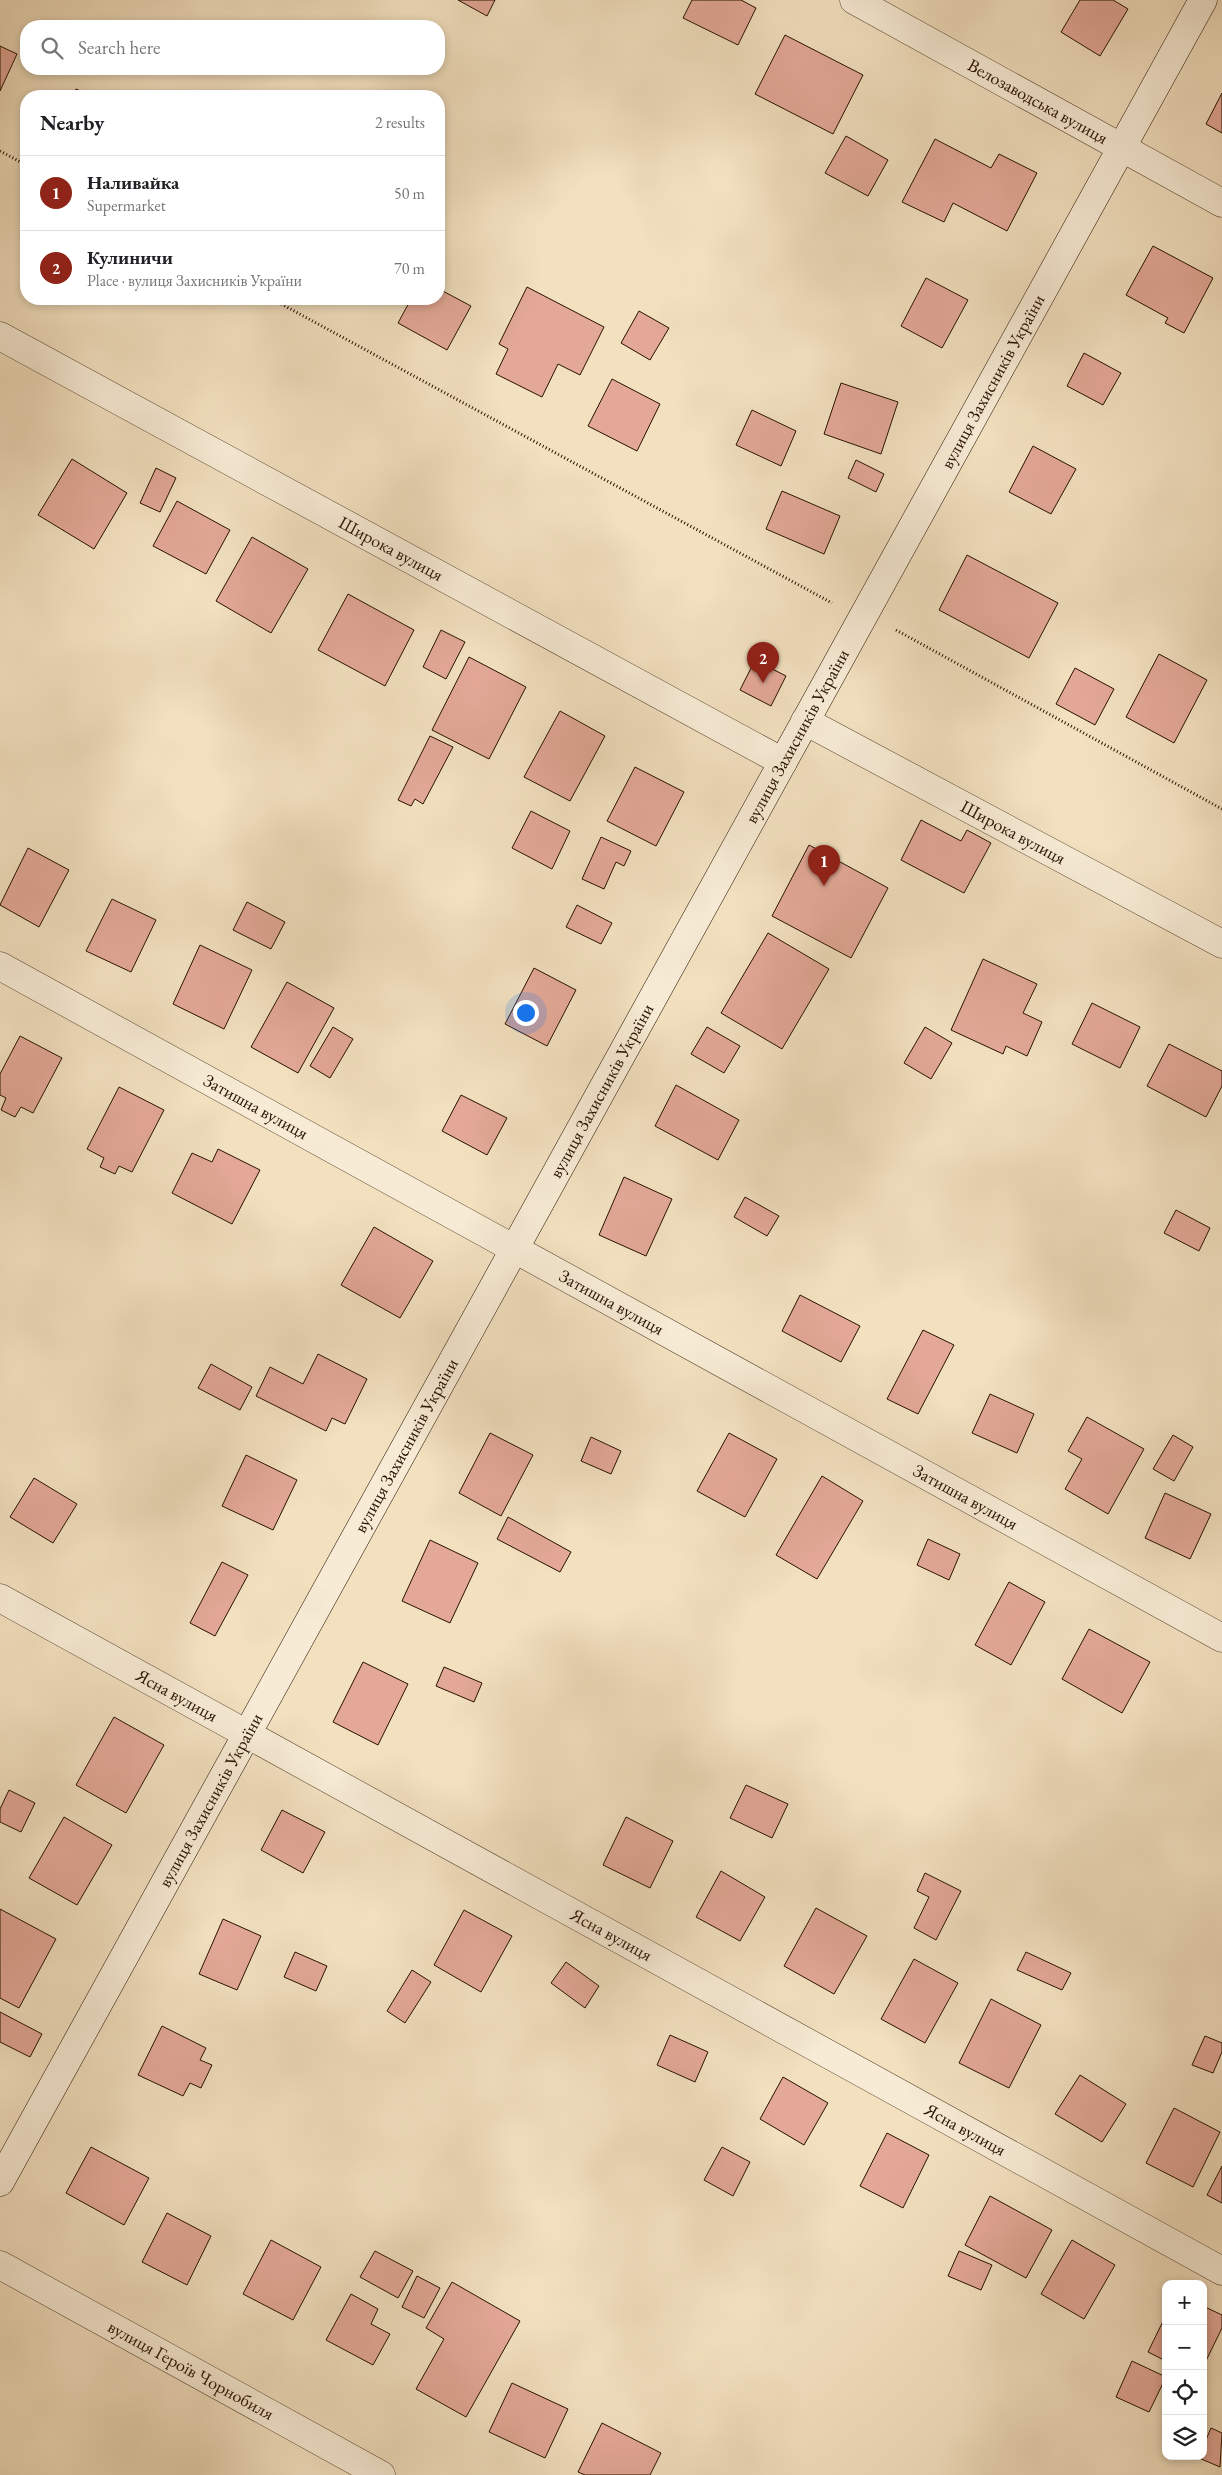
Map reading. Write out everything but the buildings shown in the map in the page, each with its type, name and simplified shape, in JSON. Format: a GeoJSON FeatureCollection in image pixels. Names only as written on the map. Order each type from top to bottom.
{"type":"FeatureCollection","features":[{"type":"Feature","properties":{"kind":"street","name":"Велозаводська вулиця"},"geometry":{"type":"LineString","coordinates":[[854,0],[1222,202]]}},
{"type":"Feature","properties":{"kind":"street","name":"вулиця Захисників України"},"geometry":{"type":"LineString","coordinates":[[0,2182],[1202,0]]}},
{"type":"Feature","properties":{"kind":"street","name":"Широка вулиця"},"geometry":{"type":"LineString","coordinates":[[0,336],[783,762]]}},
{"type":"Feature","properties":{"kind":"street","name":"Широка вулиця"},"geometry":{"type":"LineString","coordinates":[[805,721],[1222,944]]}},
{"type":"Feature","properties":{"kind":"street","name":"Затишна вулиця"},"geometry":{"type":"LineString","coordinates":[[0,966],[515,1247],[1222,1638]]}},
{"type":"Feature","properties":{"kind":"street","name":"Ясна вулиця"},"geometry":{"type":"LineString","coordinates":[[0,1598],[1222,2271]]}},
{"type":"Feature","properties":{"kind":"street","name":"вулиця Героїв Чорнобиля"},"geometry":{"type":"LineString","coordinates":[[0,2265],[381,2475]]}},
{"type":"Feature","properties":{"kind":"path"},"geometry":{"type":"LineString","coordinates":[[0,151],[20,162]]}},
{"type":"Feature","properties":{"kind":"path"},"geometry":{"type":"LineString","coordinates":[[283,305],[1222,809]]}},
{"type":"Feature","properties":{"kind":"place","name":"Кулиничи"},"geometry":{"type":"Point","coordinates":[763,683]}},
{"type":"Feature","properties":{"kind":"place","name":"Наливайка"},"geometry":{"type":"Point","coordinates":[824,886]}}]}
